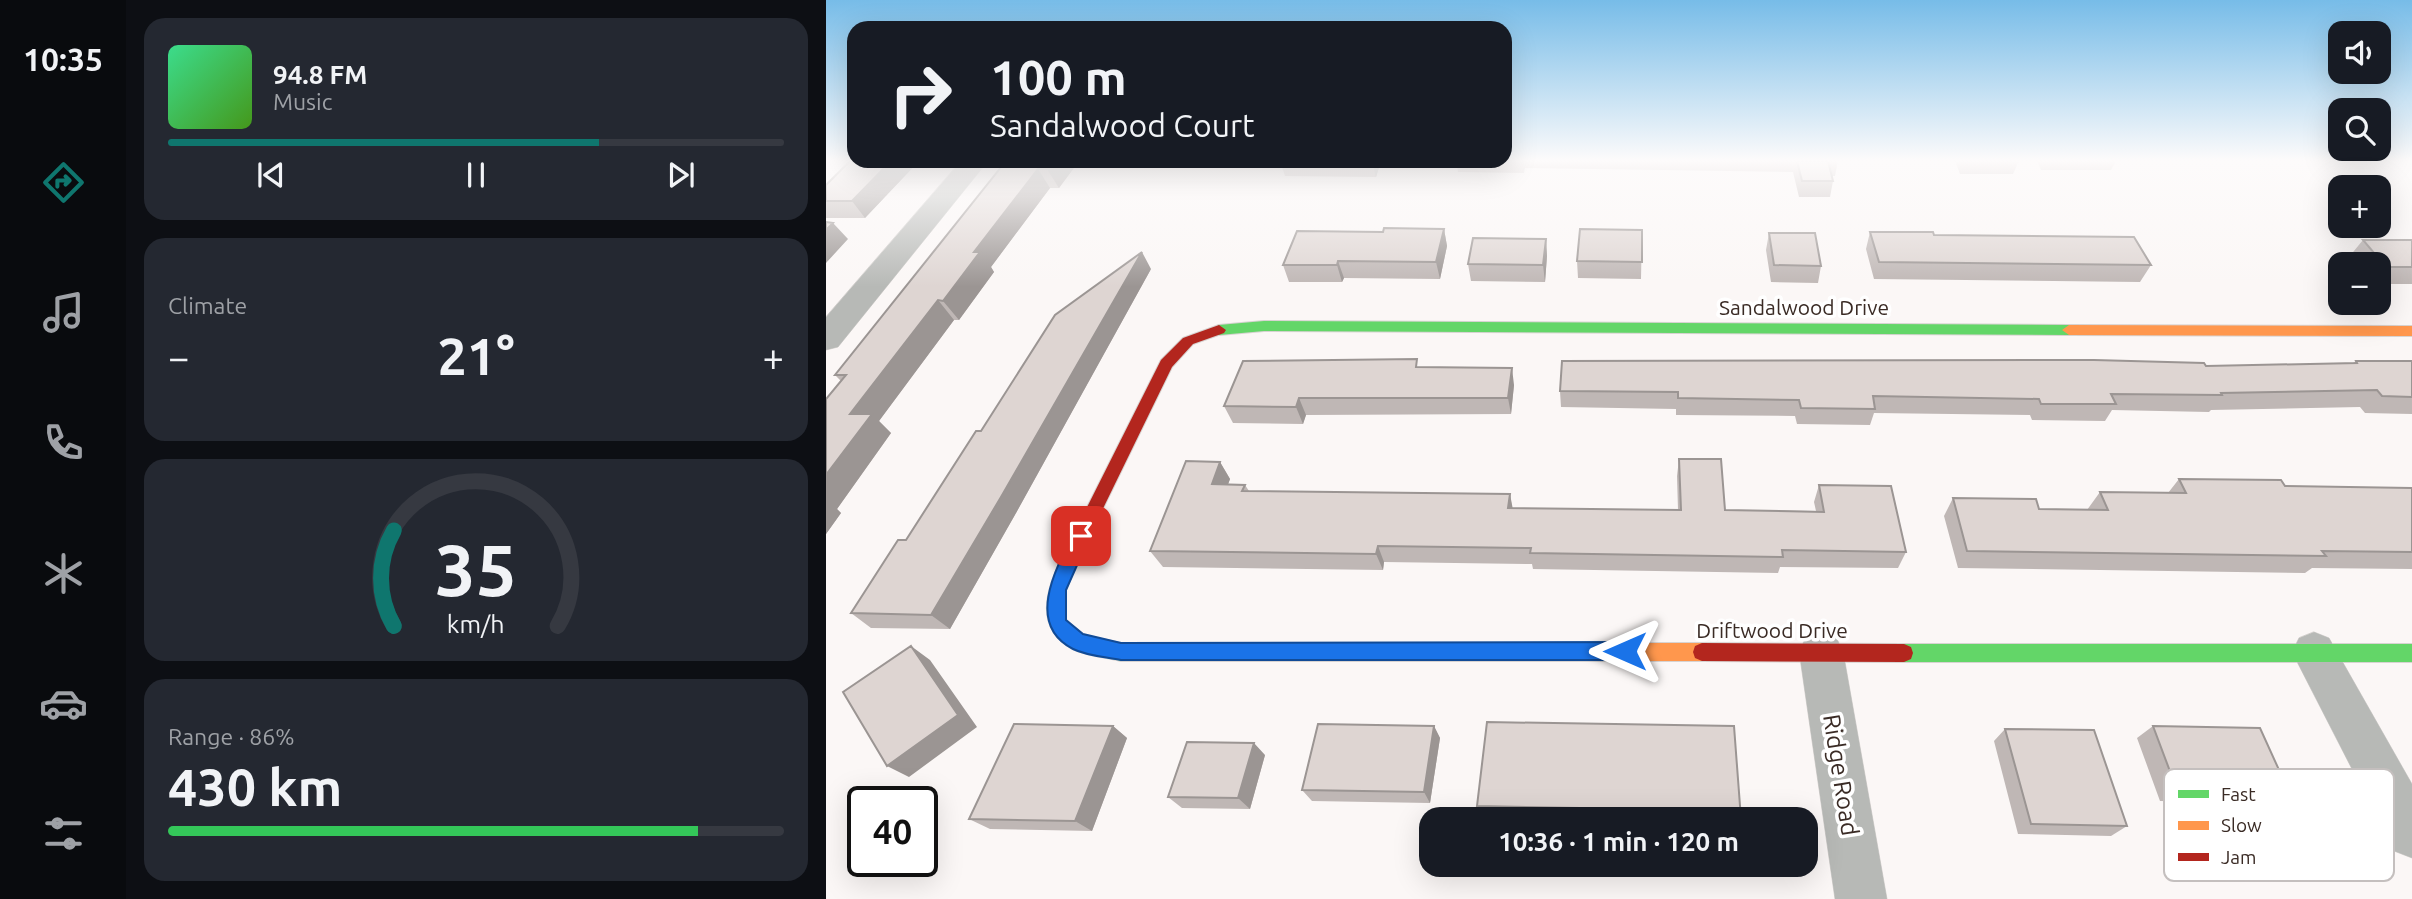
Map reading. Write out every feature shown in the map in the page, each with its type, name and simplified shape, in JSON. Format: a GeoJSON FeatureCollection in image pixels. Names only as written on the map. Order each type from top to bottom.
{"type":"FeatureCollection","features":[{"type":"Feature","properties":{"kind":"street"},"geometry":{"type":"LineString","coordinates":[[826,339],[940,203]]}},
{"type":"Feature","properties":{"kind":"street","name":"Sandalwood Drive"},"geometry":{"type":"LineString","coordinates":[[1057,624],[1057,590],[1159,375],[1178,348],[1197,336],[1219,329],[1264,326],[2412,331]]}},
{"type":"Feature","properties":{"kind":"street","name":"Driftwood Drive"},"geometry":{"type":"LineString","coordinates":[[1057,624],[1078,642],[1121,652],[2412,653]]}},
{"type":"Feature","properties":{"kind":"street","name":"Ridge Road"},"geometry":{"type":"LineString","coordinates":[[1821,651],[1861,899]]}},
{"type":"Feature","properties":{"kind":"street"},"geometry":{"type":"LineString","coordinates":[[2314,652],[2377,769]]}},
{"type":"Feature","properties":{"kind":"street"},"geometry":{"type":"LineString","coordinates":[[2394,800],[2412,833]]}},
{"type":"Feature","properties":{"kind":"building"},"geometry":{"type":"Polygon","coordinates":[[[972,203],[1012,203],[974,252],[980,252],[943,301],[938,300],[850,414],[872,414],[826,475],[826,399],[846,375],[835,375],[972,203]]]}},
{"type":"Feature","properties":{"kind":"building"},"geometry":{"type":"Polygon","coordinates":[[[1384,228],[1444,229],[1436,262],[1338,261],[1337,265],[1283,265],[1297,231],[1383,232],[1384,228]]]}},
{"type":"Feature","properties":{"kind":"building"},"geometry":{"type":"Polygon","coordinates":[[[1580,229],[1642,230],[1642,262],[1577,261],[1580,229]]]}},
{"type":"Feature","properties":{"kind":"building"},"geometry":{"type":"Polygon","coordinates":[[[1870,232],[2134,237],[2151,265],[1879,262],[1870,232]]]}},
{"type":"Feature","properties":{"kind":"building"},"geometry":{"type":"Polygon","coordinates":[[[1769,233],[1815,233],[1821,266],[1774,265],[1769,233]]]}},
{"type":"Feature","properties":{"kind":"building"},"geometry":{"type":"Polygon","coordinates":[[[1473,238],[1546,239],[1543,265],[1468,264],[1473,238]]]}},
{"type":"Feature","properties":{"kind":"building"},"geometry":{"type":"Polygon","coordinates":[[[2363,240],[2412,240],[2412,267],[2391,267],[2391,252],[2373,252],[2363,240]]]}},
{"type":"Feature","properties":{"kind":"building"},"geometry":{"type":"Polygon","coordinates":[[[1142,252],[931,615],[851,613],[898,540],[906,540],[976,431],[981,431],[1055,315],[1142,252]]]}},
{"type":"Feature","properties":{"kind":"building"},"geometry":{"type":"Polygon","coordinates":[[[1417,359],[1416,367],[1512,368],[1508,398],[1299,398],[1296,407],[1224,406],[1243,361],[1417,359]]]}},
{"type":"Feature","properties":{"kind":"building"},"geometry":{"type":"Polygon","coordinates":[[[2094,360],[2204,363],[2206,366],[2412,361],[2412,397],[2382,396],[2377,390],[2221,393],[2222,395],[2111,394],[2116,404],[2041,404],[2039,399],[1873,396],[1875,409],[1801,408],[1799,400],[1678,398],[1678,392],[1560,391],[1562,361],[2094,360]]]}},
{"type":"Feature","properties":{"kind":"building"},"geometry":{"type":"Polygon","coordinates":[[[1679,459],[1721,459],[1725,510],[1824,512],[1819,485],[1891,486],[1906,552],[1782,550],[1783,557],[1530,553],[1531,548],[1378,546],[1376,554],[1150,551],[1186,461],[1220,462],[1212,484],[1245,485],[1242,491],[1510,494],[1508,508],[1681,510],[1679,459]]]}},
{"type":"Feature","properties":{"kind":"building"},"geometry":{"type":"Polygon","coordinates":[[[2179,479],[2281,480],[2285,486],[2412,488],[2412,552],[2322,551],[2326,556],[1967,551],[1953,498],[2036,499],[2039,509],[2108,510],[2100,492],[2186,493],[2179,479]]]}},
{"type":"Feature","properties":{"kind":"building"},"geometry":{"type":"Polygon","coordinates":[[[911,646],[958,715],[887,766],[843,692],[911,646]]]}},
{"type":"Feature","properties":{"kind":"building"},"geometry":{"type":"Polygon","coordinates":[[[1487,722],[1734,726],[1740,807],[1477,806],[1487,722]]]}},
{"type":"Feature","properties":{"kind":"building"},"geometry":{"type":"Polygon","coordinates":[[[1014,724],[1113,726],[1075,821],[969,819],[1014,724]]]}},
{"type":"Feature","properties":{"kind":"building"},"geometry":{"type":"Polygon","coordinates":[[[1318,724],[1434,726],[1424,792],[1302,790],[1318,724]]]}},
{"type":"Feature","properties":{"kind":"building"},"geometry":{"type":"Polygon","coordinates":[[[2153,726],[2260,728],[2279,769],[2169,769],[2153,726]]]}},
{"type":"Feature","properties":{"kind":"building"},"geometry":{"type":"Polygon","coordinates":[[[2005,729],[2094,730],[2127,826],[2031,824],[2005,729]]]}},
{"type":"Feature","properties":{"kind":"building"},"geometry":{"type":"Polygon","coordinates":[[[1187,742],[1254,743],[1238,798],[1168,797],[1187,742]]]}},
{"type":"Feature","properties":{"kind":"traffic: fast"},"geometry":{"type":"LineString","coordinates":[[1219,330],[1264,326],[2069,330]]}},
{"type":"Feature","properties":{"kind":"traffic: fast"},"geometry":{"type":"LineString","coordinates":[[1068,563],[1057,590],[1057,624],[1078,642],[1121,652],[1443,652]]}},
{"type":"Feature","properties":{"kind":"traffic: fast"},"geometry":{"type":"LineString","coordinates":[[1904,653],[2412,653]]}},
{"type":"Feature","properties":{"kind":"traffic: slow"},"geometry":{"type":"LineString","coordinates":[[2069,330],[2412,331]]}},
{"type":"Feature","properties":{"kind":"traffic: slow"},"geometry":{"type":"LineString","coordinates":[[1443,652],[1702,652]]}},
{"type":"Feature","properties":{"kind":"traffic: jam"},"geometry":{"type":"LineString","coordinates":[[1068,563],[1166,364],[1188,341],[1219,330]]}},
{"type":"Feature","properties":{"kind":"traffic: jam"},"geometry":{"type":"LineString","coordinates":[[1702,652],[1904,653]]}},
{"type":"Feature","properties":{"kind":"route"},"geometry":{"type":"LineString","coordinates":[[1081,536],[1057,590],[1057,624],[1078,642],[1121,652],[1625,651]]}}]}
